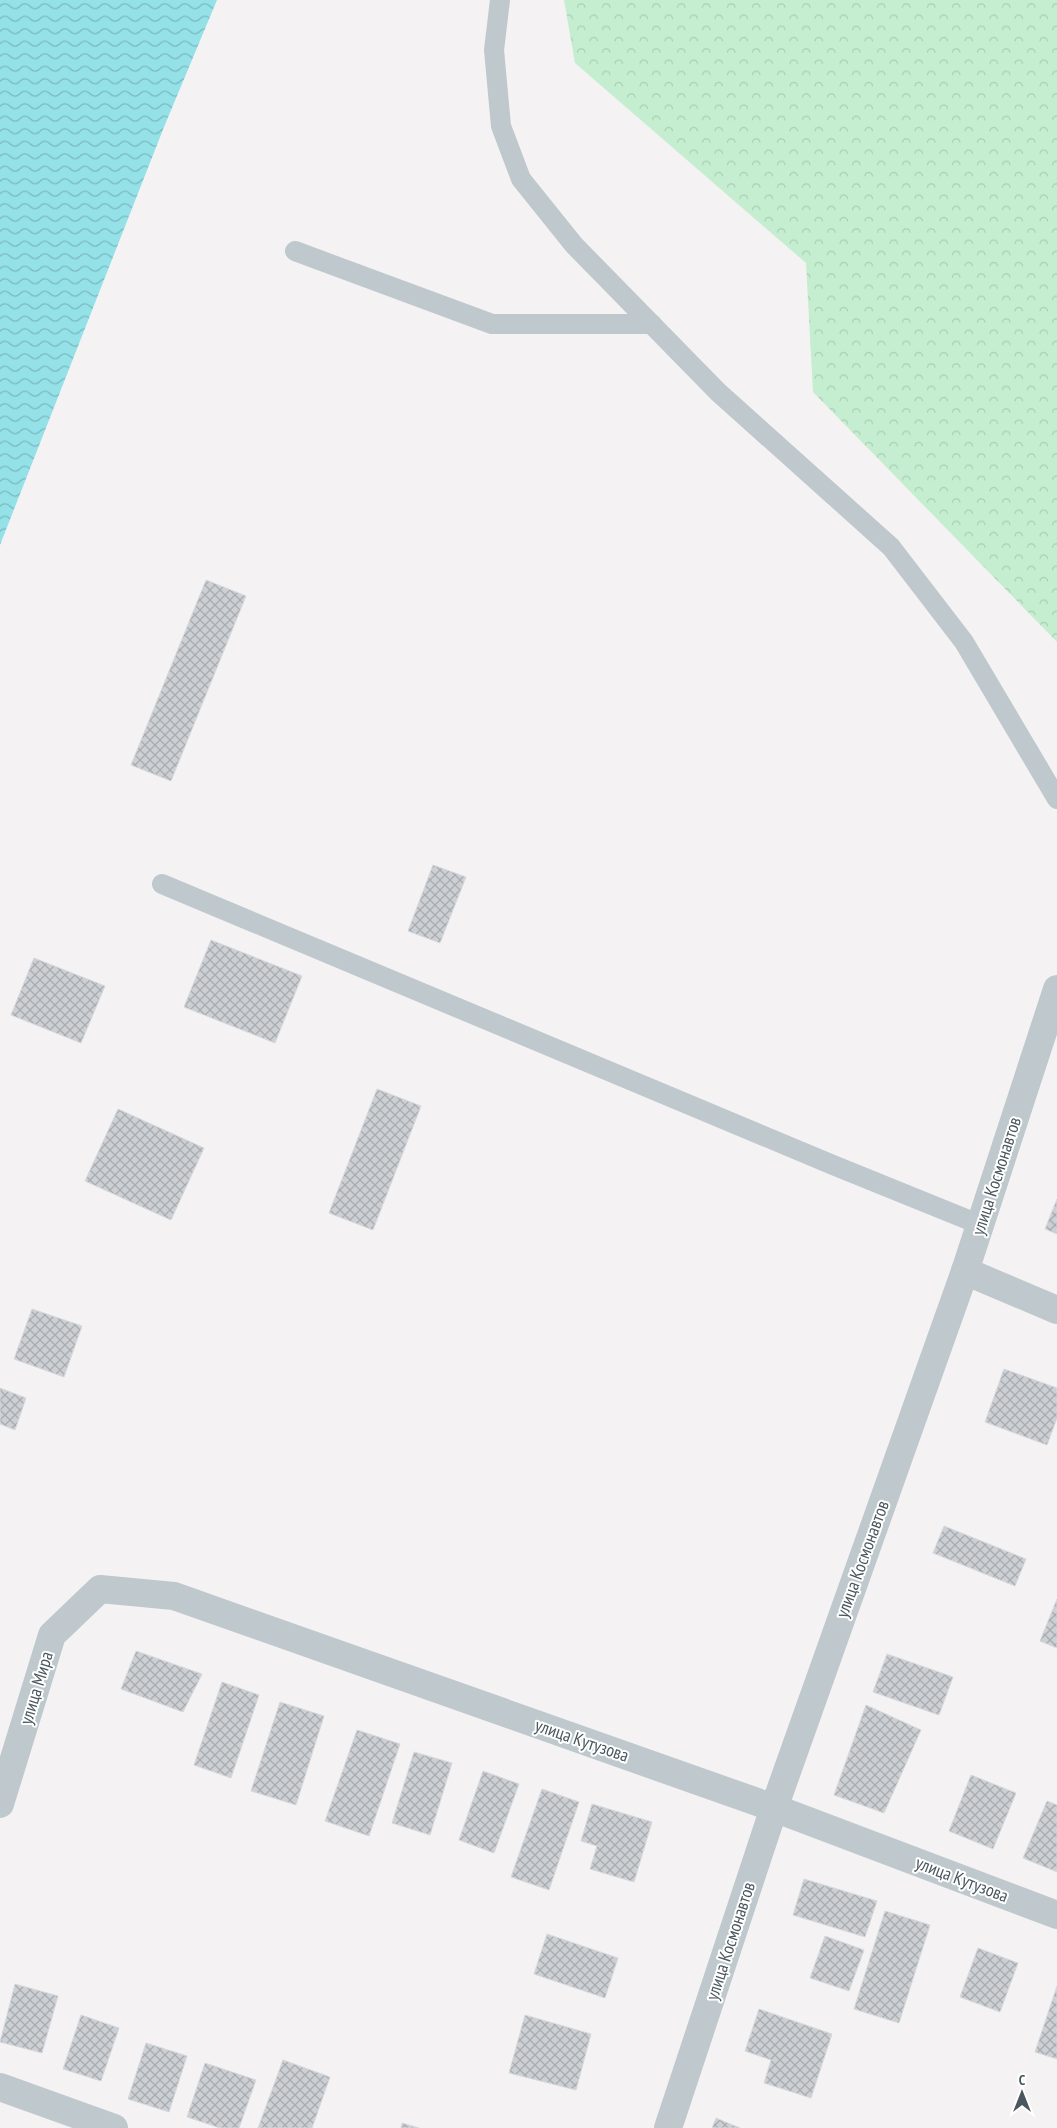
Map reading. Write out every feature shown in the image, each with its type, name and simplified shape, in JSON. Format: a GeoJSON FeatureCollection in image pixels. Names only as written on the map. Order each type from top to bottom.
{"type":"FeatureCollection","features":[{"type":"Feature","properties":{"kind":"street","name":"улица Космонавтов"},"geometry":{"type":"LineString","coordinates":[[668,2128],[774,1808],[965,1271],[1057,989]]}},
{"type":"Feature","properties":{"kind":"street"},"geometry":{"type":"LineString","coordinates":[[965,1271],[1057,1310]]}},
{"type":"Feature","properties":{"kind":"street","name":"улица Кутузова"},"geometry":{"type":"LineString","coordinates":[[100,1589],[174,1596],[774,1808],[1057,1915]]}},
{"type":"Feature","properties":{"kind":"street","name":"улица Мира"},"geometry":{"type":"LineString","coordinates":[[0,1804],[52,1635],[100,1589]]}},
{"type":"Feature","properties":{"kind":"street"},"geometry":{"type":"LineString","coordinates":[[0,2087],[114,2128]]}},
{"type":"Feature","properties":{"kind":"lane"},"geometry":{"type":"LineString","coordinates":[[500,0],[494,50],[501,126],[521,179],[574,245],[718,392],[891,547],[964,642],[1057,800]]}},
{"type":"Feature","properties":{"kind":"lane"},"geometry":{"type":"LineString","coordinates":[[295,251],[492,324],[652,324]]}},
{"type":"Feature","properties":{"kind":"lane"},"geometry":{"type":"LineString","coordinates":[[162,884],[833,1165],[980,1224]]}},
{"type":"Feature","properties":{"kind":"green space"},"geometry":{"type":"Polygon","coordinates":[[[564,0],[1057,0],[1057,642],[813,392],[806,263],[575,63],[564,0]]]}},
{"type":"Feature","properties":{"kind":"water"},"geometry":{"type":"Polygon","coordinates":[[[0,0],[217,0],[164,127],[0,545],[0,0]]]}},
{"type":"Feature","properties":{"kind":"building"},"geometry":{"type":"Polygon","coordinates":[[[206,580],[246,596],[171,781],[131,765],[206,580]]]}},
{"type":"Feature","properties":{"kind":"building"},"geometry":{"type":"Polygon","coordinates":[[[433,865],[466,877],[440,943],[408,931],[433,865]]]}},
{"type":"Feature","properties":{"kind":"building"},"geometry":{"type":"Polygon","coordinates":[[[211,940],[302,976],[275,1043],[184,1007],[211,940]]]}},
{"type":"Feature","properties":{"kind":"building"},"geometry":{"type":"Polygon","coordinates":[[[34,958],[105,986],[81,1043],[11,1015],[34,958]]]}},
{"type":"Feature","properties":{"kind":"building"},"geometry":{"type":"Polygon","coordinates":[[[377,1089],[421,1106],[373,1230],[329,1213],[377,1089]]]}},
{"type":"Feature","properties":{"kind":"building"},"geometry":{"type":"Polygon","coordinates":[[[118,1109],[204,1148],[171,1220],[85,1181],[118,1109]]]}},
{"type":"Feature","properties":{"kind":"building"},"geometry":{"type":"Polygon","coordinates":[[[1057,1199],[1057,1234],[1045,1229],[1057,1199]]]}},
{"type":"Feature","properties":{"kind":"building"},"geometry":{"type":"Polygon","coordinates":[[[32,1309],[82,1326],[64,1377],[14,1359],[32,1309]]]}},
{"type":"Feature","properties":{"kind":"building"},"geometry":{"type":"Polygon","coordinates":[[[1004,1369],[1057,1388],[1057,1418],[1047,1445],[985,1422],[1004,1369]]]}},
{"type":"Feature","properties":{"kind":"building"},"geometry":{"type":"Polygon","coordinates":[[[0,1388],[26,1398],[15,1430],[0,1424],[0,1388]]]}},
{"type":"Feature","properties":{"kind":"building"},"geometry":{"type":"Polygon","coordinates":[[[944,1526],[1026,1559],[1015,1586],[933,1553],[944,1526]]]}},
{"type":"Feature","properties":{"kind":"building"},"geometry":{"type":"Polygon","coordinates":[[[1057,1599],[1057,1648],[1040,1641],[1057,1599]]]}},
{"type":"Feature","properties":{"kind":"building"},"geometry":{"type":"Polygon","coordinates":[[[136,1651],[202,1674],[183,1712],[121,1689],[136,1651]]]}},
{"type":"Feature","properties":{"kind":"building"},"geometry":{"type":"Polygon","coordinates":[[[887,1654],[953,1677],[939,1715],[873,1692],[887,1654]]]}},
{"type":"Feature","properties":{"kind":"building"},"geometry":{"type":"Polygon","coordinates":[[[222,1682],[259,1695],[231,1778],[194,1765],[222,1682]]]}},
{"type":"Feature","properties":{"kind":"building"},"geometry":{"type":"Polygon","coordinates":[[[280,1702],[324,1716],[296,1805],[251,1791],[280,1702]]]}},
{"type":"Feature","properties":{"kind":"building"},"geometry":{"type":"Polygon","coordinates":[[[866,1705],[921,1730],[884,1813],[834,1795],[866,1705]]]}},
{"type":"Feature","properties":{"kind":"building"},"geometry":{"type":"Polygon","coordinates":[[[357,1730],[400,1744],[369,1836],[325,1821],[357,1730]]]}},
{"type":"Feature","properties":{"kind":"building"},"geometry":{"type":"Polygon","coordinates":[[[414,1752],[452,1763],[430,1835],[392,1823],[414,1752]]]}},
{"type":"Feature","properties":{"kind":"building"},"geometry":{"type":"Polygon","coordinates":[[[483,1771],[519,1784],[494,1853],[459,1840],[483,1771]]]}},
{"type":"Feature","properties":{"kind":"building"},"geometry":{"type":"Polygon","coordinates":[[[971,1775],[1016,1793],[993,1849],[949,1831],[971,1775]]]}},
{"type":"Feature","properties":{"kind":"building"},"geometry":{"type":"Polygon","coordinates":[[[542,1789],[579,1802],[549,1890],[511,1877],[542,1789]]]}},
{"type":"Feature","properties":{"kind":"building"},"geometry":{"type":"Polygon","coordinates":[[[1047,1801],[1057,1805],[1057,1872],[1023,1858],[1047,1801]]]}},
{"type":"Feature","properties":{"kind":"building"},"geometry":{"type":"Polygon","coordinates":[[[592,1804],[652,1822],[634,1882],[590,1869],[597,1846],[581,1841],[592,1804]]]}},
{"type":"Feature","properties":{"kind":"building"},"geometry":{"type":"Polygon","coordinates":[[[804,1879],[877,1901],[865,1937],[793,1915],[804,1879]]]}},
{"type":"Feature","properties":{"kind":"building"},"geometry":{"type":"Polygon","coordinates":[[[885,1911],[930,1925],[899,2023],[854,2009],[885,1911]]]}},
{"type":"Feature","properties":{"kind":"building"},"geometry":{"type":"Polygon","coordinates":[[[547,1934],[618,1958],[605,1998],[534,1974],[547,1934]]]}},
{"type":"Feature","properties":{"kind":"building"},"geometry":{"type":"Polygon","coordinates":[[[825,1936],[864,1950],[849,1991],[810,1978],[825,1936]]]}},
{"type":"Feature","properties":{"kind":"building"},"geometry":{"type":"Polygon","coordinates":[[[978,1948],[1018,1963],[1000,2012],[960,1997],[978,1948]]]}},
{"type":"Feature","properties":{"kind":"building"},"geometry":{"type":"Polygon","coordinates":[[[15,1984],[58,1996],[42,2053],[0,2042],[15,1984]]]}},
{"type":"Feature","properties":{"kind":"building"},"geometry":{"type":"Polygon","coordinates":[[[1057,1986],[1057,2059],[1035,2052],[1057,1986]]]}},
{"type":"Feature","properties":{"kind":"building"},"geometry":{"type":"Polygon","coordinates":[[[759,2009],[832,2034],[811,2098],[764,2083],[771,2060],[745,2051],[759,2009]]]}},
{"type":"Feature","properties":{"kind":"building"},"geometry":{"type":"Polygon","coordinates":[[[81,2015],[119,2028],[101,2081],[63,2069],[81,2015]]]}},
{"type":"Feature","properties":{"kind":"building"},"geometry":{"type":"Polygon","coordinates":[[[525,2015],[591,2034],[576,2090],[509,2073],[525,2015]]]}},
{"type":"Feature","properties":{"kind":"building"},"geometry":{"type":"Polygon","coordinates":[[[146,2043],[187,2056],[169,2112],[128,2099],[146,2043]]]}},
{"type":"Feature","properties":{"kind":"building"},"geometry":{"type":"Polygon","coordinates":[[[283,2060],[330,2077],[312,2128],[258,2128],[283,2060]]]}},
{"type":"Feature","properties":{"kind":"building"},"geometry":{"type":"Polygon","coordinates":[[[205,2063],[256,2080],[239,2128],[220,2128],[187,2117],[205,2063]]]}},
{"type":"Feature","properties":{"kind":"building"},"geometry":{"type":"Polygon","coordinates":[[[716,2118],[740,2128],[712,2128],[716,2118]]]}},
{"type":"Feature","properties":{"kind":"building"},"geometry":{"type":"Polygon","coordinates":[[[402,2123],[419,2128],[401,2128],[402,2123]]]}}]}
